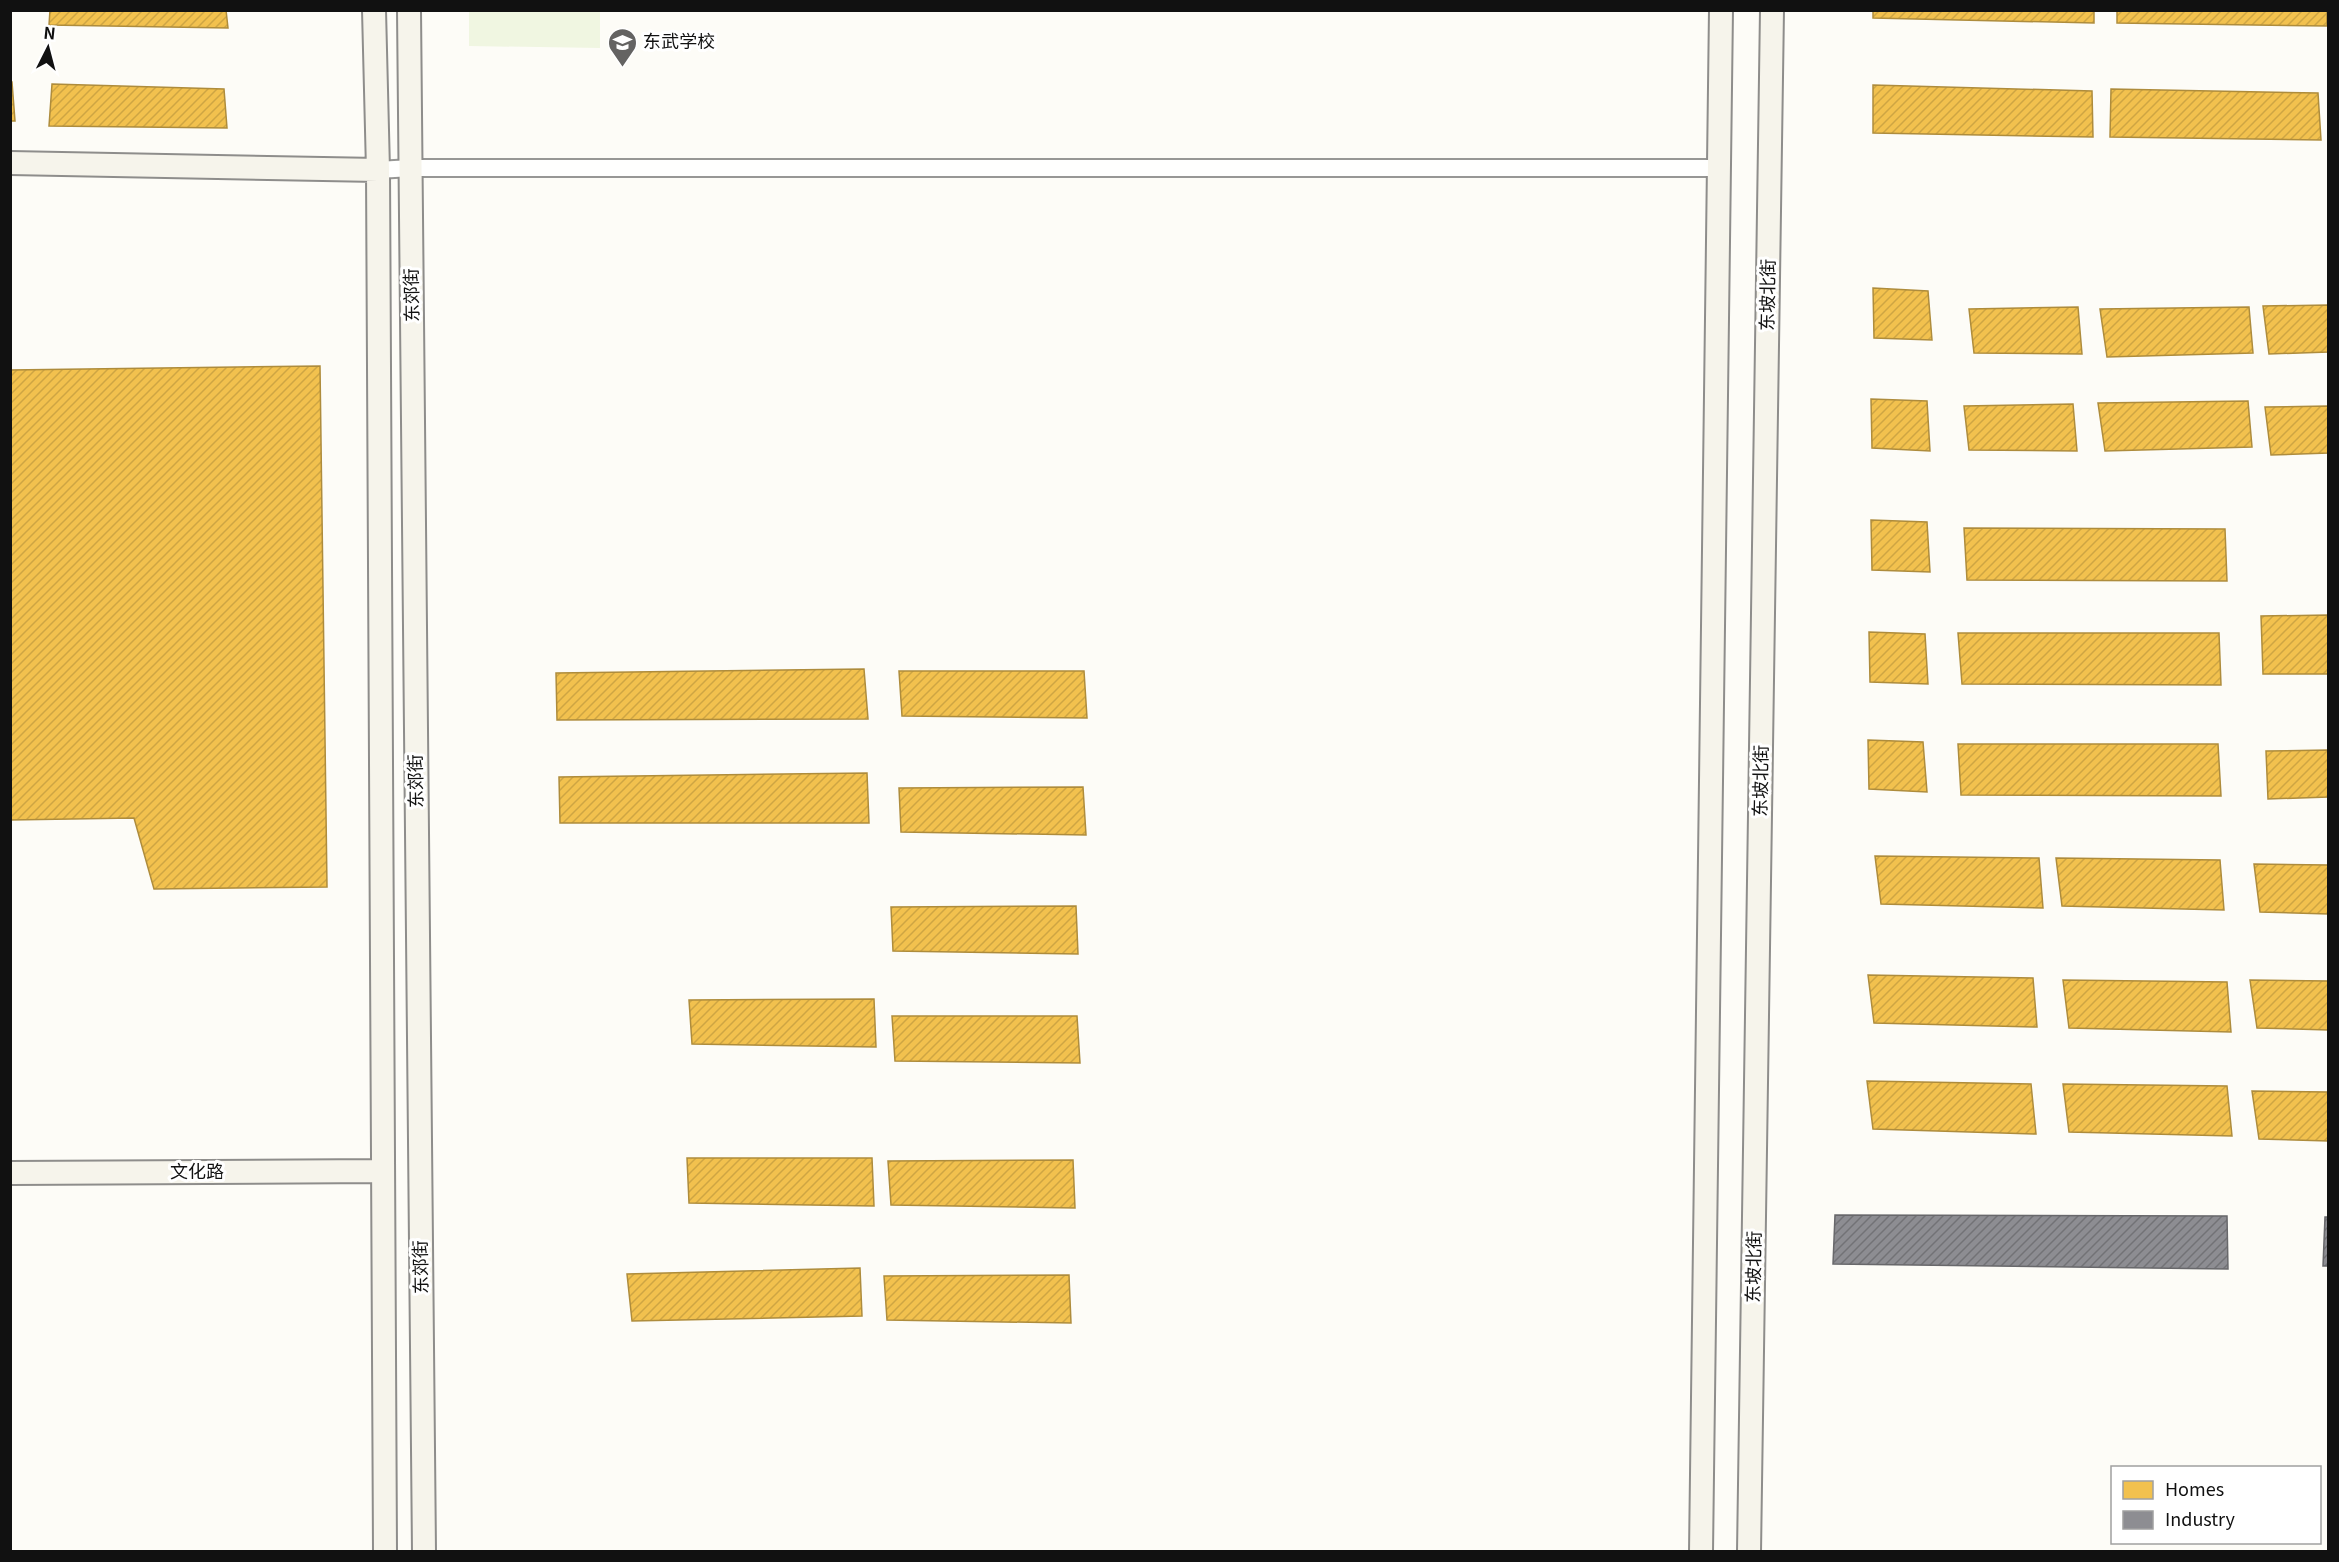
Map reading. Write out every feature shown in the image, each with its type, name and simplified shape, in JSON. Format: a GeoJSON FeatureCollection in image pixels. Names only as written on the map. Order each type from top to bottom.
{"type":"FeatureCollection","features":[{"type":"Feature","properties":{"kind":"main road","name":"东郊街"},"geometry":{"type":"LineString","coordinates":[[374,10],[378,170],[385,1551]]}},
{"type":"Feature","properties":{"kind":"main road","name":"东郊街"},"geometry":{"type":"LineString","coordinates":[[409,10],[424,1551]]}},
{"type":"Feature","properties":{"kind":"main road"},"geometry":{"type":"LineString","coordinates":[[1701,1551],[1721,10]]}},
{"type":"Feature","properties":{"kind":"main road","name":"东坡北街"},"geometry":{"type":"LineString","coordinates":[[1749,1551],[1772,10]]}},
{"type":"Feature","properties":{"kind":"main road"},"geometry":{"type":"LineString","coordinates":[[10,163],[378,170]]}},
{"type":"Feature","properties":{"kind":"main road","name":"文化路"},"geometry":{"type":"LineString","coordinates":[[10,1173],[383,1171]]}},
{"type":"Feature","properties":{"kind":"street"},"geometry":{"type":"LineString","coordinates":[[378,170],[411,168],[1719,168]]}},
{"type":"Feature","properties":{"kind":"green space"},"geometry":{"type":"Polygon","coordinates":[[[469,11],[600,11],[600,48],[469,46],[469,11]]]}},
{"type":"Feature","properties":{"kind":"building: Homes"},"geometry":{"type":"Polygon","coordinates":[[[50,10],[226,10],[228,28],[49,25],[50,10]]]}},
{"type":"Feature","properties":{"kind":"building: Homes"},"geometry":{"type":"Polygon","coordinates":[[[1873,10],[2094,10],[2094,23],[1873,18],[1873,10]]]}},
{"type":"Feature","properties":{"kind":"building: Homes"},"geometry":{"type":"Polygon","coordinates":[[[2117,10],[2327,10],[2327,26],[2117,23],[2117,10]]]}},
{"type":"Feature","properties":{"kind":"building: Homes"},"geometry":{"type":"Polygon","coordinates":[[[10,82],[12,82],[15,121],[10,121],[10,82]]]}},
{"type":"Feature","properties":{"kind":"building: Homes"},"geometry":{"type":"Polygon","coordinates":[[[52,84],[224,89],[227,128],[49,126],[52,84]]]}},
{"type":"Feature","properties":{"kind":"building: Homes"},"geometry":{"type":"Polygon","coordinates":[[[1873,85],[2092,91],[2093,137],[1873,133],[1873,85]]]}},
{"type":"Feature","properties":{"kind":"building: Homes"},"geometry":{"type":"Polygon","coordinates":[[[2111,89],[2318,93],[2321,140],[2110,137],[2111,89]]]}},
{"type":"Feature","properties":{"kind":"building: Homes"},"geometry":{"type":"Polygon","coordinates":[[[1873,288],[1928,291],[1932,340],[1874,338],[1873,288]]]}},
{"type":"Feature","properties":{"kind":"building: Homes"},"geometry":{"type":"Polygon","coordinates":[[[2328,305],[2328,352],[2269,354],[2263,306],[2328,305]]]}},
{"type":"Feature","properties":{"kind":"building: Homes"},"geometry":{"type":"Polygon","coordinates":[[[2078,307],[2082,354],[1974,353],[1969,309],[2078,307]]]}},
{"type":"Feature","properties":{"kind":"building: Homes"},"geometry":{"type":"Polygon","coordinates":[[[2249,307],[2253,353],[2107,357],[2100,309],[2249,307]]]}},
{"type":"Feature","properties":{"kind":"building: Homes"},"geometry":{"type":"Polygon","coordinates":[[[320,366],[327,887],[154,889],[134,818],[10,820],[10,370],[320,366]]]}},
{"type":"Feature","properties":{"kind":"building: Homes"},"geometry":{"type":"Polygon","coordinates":[[[1871,399],[1927,401],[1930,451],[1872,448],[1871,399]]]}},
{"type":"Feature","properties":{"kind":"building: Homes"},"geometry":{"type":"Polygon","coordinates":[[[2248,401],[2252,447],[2105,451],[2098,403],[2248,401]]]}},
{"type":"Feature","properties":{"kind":"building: Homes"},"geometry":{"type":"Polygon","coordinates":[[[2073,404],[2077,451],[1969,450],[1964,406],[2073,404]]]}},
{"type":"Feature","properties":{"kind":"building: Homes"},"geometry":{"type":"Polygon","coordinates":[[[2328,406],[2328,453],[2271,455],[2265,407],[2328,406]]]}},
{"type":"Feature","properties":{"kind":"building: Homes"},"geometry":{"type":"Polygon","coordinates":[[[1871,520],[1927,522],[1930,572],[1872,570],[1871,520]]]}},
{"type":"Feature","properties":{"kind":"building: Homes"},"geometry":{"type":"Polygon","coordinates":[[[1964,528],[2225,529],[2227,581],[1967,580],[1964,528]]]}},
{"type":"Feature","properties":{"kind":"building: Homes"},"geometry":{"type":"Polygon","coordinates":[[[2328,615],[2328,674],[2263,674],[2261,616],[2328,615]]]}},
{"type":"Feature","properties":{"kind":"building: Homes"},"geometry":{"type":"Polygon","coordinates":[[[1869,632],[1925,634],[1928,684],[1870,682],[1869,632]]]}},
{"type":"Feature","properties":{"kind":"building: Homes"},"geometry":{"type":"Polygon","coordinates":[[[1958,633],[2219,633],[2221,685],[1962,684],[1958,633]]]}},
{"type":"Feature","properties":{"kind":"building: Homes"},"geometry":{"type":"Polygon","coordinates":[[[864,669],[868,719],[557,720],[556,673],[864,669]]]}},
{"type":"Feature","properties":{"kind":"building: Homes"},"geometry":{"type":"Polygon","coordinates":[[[899,671],[1084,671],[1087,718],[902,716],[899,671]]]}},
{"type":"Feature","properties":{"kind":"building: Homes"},"geometry":{"type":"Polygon","coordinates":[[[1868,740],[1923,742],[1927,792],[1869,789],[1868,740]]]}},
{"type":"Feature","properties":{"kind":"building: Homes"},"geometry":{"type":"Polygon","coordinates":[[[1958,744],[2218,744],[2221,796],[1961,795],[1958,744]]]}},
{"type":"Feature","properties":{"kind":"building: Homes"},"geometry":{"type":"Polygon","coordinates":[[[2328,750],[2328,797],[2268,799],[2266,751],[2328,750]]]}},
{"type":"Feature","properties":{"kind":"building: Homes"},"geometry":{"type":"Polygon","coordinates":[[[867,773],[869,823],[560,823],[559,777],[867,773]]]}},
{"type":"Feature","properties":{"kind":"building: Homes"},"geometry":{"type":"Polygon","coordinates":[[[1083,787],[1086,835],[901,832],[899,788],[1083,787]]]}},
{"type":"Feature","properties":{"kind":"building: Homes"},"geometry":{"type":"Polygon","coordinates":[[[1875,856],[2039,858],[2043,908],[1881,904],[1875,856]]]}},
{"type":"Feature","properties":{"kind":"building: Homes"},"geometry":{"type":"Polygon","coordinates":[[[2056,858],[2220,860],[2224,910],[2062,906],[2056,858]]]}},
{"type":"Feature","properties":{"kind":"building: Homes"},"geometry":{"type":"Polygon","coordinates":[[[2254,864],[2328,865],[2328,914],[2260,912],[2254,864]]]}},
{"type":"Feature","properties":{"kind":"building: Homes"},"geometry":{"type":"Polygon","coordinates":[[[1076,906],[1078,954],[893,951],[891,907],[1076,906]]]}},
{"type":"Feature","properties":{"kind":"building: Homes"},"geometry":{"type":"Polygon","coordinates":[[[1868,975],[2033,978],[2037,1027],[1874,1023],[1868,975]]]}},
{"type":"Feature","properties":{"kind":"building: Homes"},"geometry":{"type":"Polygon","coordinates":[[[2063,980],[2227,982],[2231,1032],[2069,1028],[2063,980]]]}},
{"type":"Feature","properties":{"kind":"building: Homes"},"geometry":{"type":"Polygon","coordinates":[[[2250,980],[2328,981],[2328,1030],[2257,1028],[2250,980]]]}},
{"type":"Feature","properties":{"kind":"building: Homes"},"geometry":{"type":"Polygon","coordinates":[[[874,999],[876,1047],[692,1044],[689,1000],[874,999]]]}},
{"type":"Feature","properties":{"kind":"building: Homes"},"geometry":{"type":"Polygon","coordinates":[[[892,1016],[1077,1016],[1080,1063],[895,1061],[892,1016]]]}},
{"type":"Feature","properties":{"kind":"building: Homes"},"geometry":{"type":"Polygon","coordinates":[[[1867,1081],[2031,1084],[2036,1134],[1873,1129],[1867,1081]]]}},
{"type":"Feature","properties":{"kind":"building: Homes"},"geometry":{"type":"Polygon","coordinates":[[[2063,1084],[2227,1086],[2232,1136],[2069,1132],[2063,1084]]]}},
{"type":"Feature","properties":{"kind":"building: Homes"},"geometry":{"type":"Polygon","coordinates":[[[2252,1091],[2328,1092],[2328,1141],[2259,1139],[2252,1091]]]}},
{"type":"Feature","properties":{"kind":"building: Homes"},"geometry":{"type":"Polygon","coordinates":[[[687,1158],[872,1158],[874,1206],[689,1203],[687,1158]]]}},
{"type":"Feature","properties":{"kind":"building: Homes"},"geometry":{"type":"Polygon","coordinates":[[[1073,1160],[1075,1208],[891,1205],[888,1161],[1073,1160]]]}},
{"type":"Feature","properties":{"kind":"building: Homes"},"geometry":{"type":"Polygon","coordinates":[[[860,1268],[862,1316],[632,1321],[627,1274],[860,1268]]]}},
{"type":"Feature","properties":{"kind":"building: Homes"},"geometry":{"type":"Polygon","coordinates":[[[1069,1275],[1071,1323],[887,1320],[884,1276],[1069,1275]]]}},
{"type":"Feature","properties":{"kind":"building: Industry"},"geometry":{"type":"Polygon","coordinates":[[[1835,1215],[2227,1216],[2228,1269],[1833,1264],[1835,1215]]]}},
{"type":"Feature","properties":{"kind":"building: Industry"},"geometry":{"type":"Polygon","coordinates":[[[2325,1217],[2328,1217],[2328,1266],[2323,1266],[2325,1217]]]}},
{"type":"Feature","properties":{"kind":"place","name":"东武学校"},"geometry":{"type":"Point","coordinates":[622,68]}}]}
